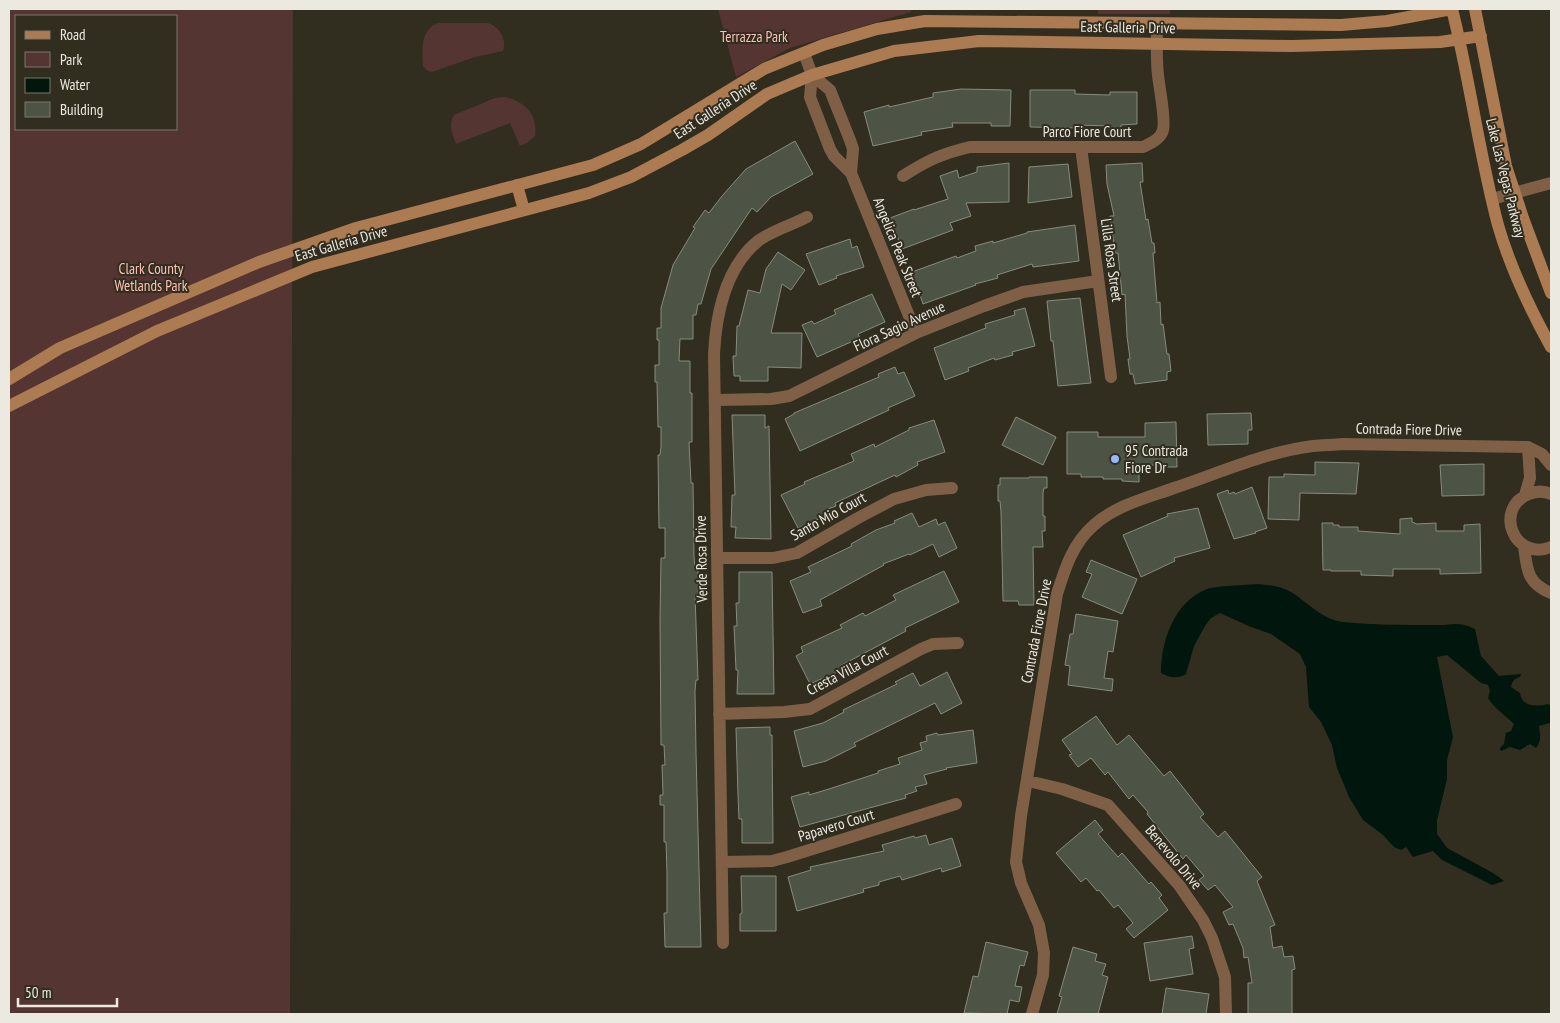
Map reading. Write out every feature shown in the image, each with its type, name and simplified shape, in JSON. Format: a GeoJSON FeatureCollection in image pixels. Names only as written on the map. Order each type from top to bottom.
{"type":"FeatureCollection","features":[{"type":"Feature","properties":{"kind":"main road","name":"East Galleria Drive"},"geometry":{"type":"LineString","coordinates":[[9,379],[60,348],[259,262],[356,228],[593,164],[641,144],[764,69],[823,45],[877,29],[925,21],[1342,25],[1387,21],[1452,9]]}},
{"type":"Feature","properties":{"kind":"main road","name":"Lake Las Vegas Parkway"},"geometry":{"type":"LineString","coordinates":[[1452,9],[1498,226],[1520,286],[1551,347]]}},
{"type":"Feature","properties":{"kind":"main road","name":"Lake Las Vegas Parkway"},"geometry":{"type":"LineString","coordinates":[[1475,9],[1506,166],[1551,293]]}},
{"type":"Feature","properties":{"kind":"main road"},"geometry":{"type":"LineString","coordinates":[[958,44],[959,22]]}},
{"type":"Feature","properties":{"kind":"main road"},"geometry":{"type":"LineString","coordinates":[[1081,43],[1082,23]]}},
{"type":"Feature","properties":{"kind":"main road"},"geometry":{"type":"LineString","coordinates":[[1175,44],[1176,24]]}},
{"type":"Feature","properties":{"kind":"main road"},"geometry":{"type":"LineString","coordinates":[[1224,24],[1224,45]]}},
{"type":"Feature","properties":{"kind":"main road","name":"East Galleria Drive"},"geometry":{"type":"LineString","coordinates":[[9,406],[157,330],[312,267],[589,192],[630,177],[708,135],[766,94],[812,75],[894,51],[979,41],[1224,45],[1392,44],[1440,42],[1481,36]]}},
{"type":"Feature","properties":{"kind":"main road"},"geometry":{"type":"LineString","coordinates":[[517,185],[524,210]]}},
{"type":"Feature","properties":{"kind":"street","name":"Parco Fiore Court"},"geometry":{"type":"LineString","coordinates":[[903,176],[924,162],[944,153],[970,147],[1143,147],[1154,142],[1163,130],[1164,119],[1158,72],[1157,24]]}},
{"type":"Feature","properties":{"kind":"street","name":"Angelica Peak Street"},"geometry":{"type":"LineString","coordinates":[[804,53],[812,75],[810,97],[830,148],[834,156],[851,173],[916,333]]}},
{"type":"Feature","properties":{"kind":"street","name":"Angelica Peak Street"},"geometry":{"type":"LineString","coordinates":[[812,75],[830,90],[850,140],[853,149],[851,173]]}},
{"type":"Feature","properties":{"kind":"street","name":"Lilla Rosa Street"},"geometry":{"type":"LineString","coordinates":[[1081,147],[1111,377]]}},
{"type":"Feature","properties":{"kind":"street"},"geometry":{"type":"LineString","coordinates":[[1492,199],[1551,183]]}},
{"type":"Feature","properties":{"kind":"street","name":"Verde Rosa Drive"},"geometry":{"type":"LineString","coordinates":[[723,943],[715,328],[720,303],[742,257],[759,240],[807,217]]}},
{"type":"Feature","properties":{"kind":"street","name":"Flora Sagio Avenue"},"geometry":{"type":"LineString","coordinates":[[715,400],[771,399],[788,396],[916,333],[1023,292],[1098,281]]}},
{"type":"Feature","properties":{"kind":"street","name":"Contrada Fiore Drive"},"geometry":{"type":"LineString","coordinates":[[1032,1014],[1043,975],[1044,953],[1039,925],[1021,883],[1016,862],[1021,816],[1055,603],[1065,566],[1074,549],[1087,533],[1095,524],[1110,514],[1134,502],[1269,455],[1313,446],[1343,444],[1528,447]]}},
{"type":"Feature","properties":{"kind":"street"},"geometry":{"type":"LineString","coordinates":[[1528,447],[1542,454],[1551,465]]}},
{"type":"Feature","properties":{"kind":"street"},"geometry":{"type":"LineString","coordinates":[[1528,447],[1530,478],[1525,495],[1514,506],[1510,520],[1514,535],[1524,546],[1539,550],[1551,547]]}},
{"type":"Feature","properties":{"kind":"street","name":"Santo Mio Court"},"geometry":{"type":"LineString","coordinates":[[717,558],[773,558],[798,553],[894,499],[926,490],[952,488]]}},
{"type":"Feature","properties":{"kind":"street"},"geometry":{"type":"LineString","coordinates":[[1525,495],[1540,491],[1551,494]]}},
{"type":"Feature","properties":{"kind":"street"},"geometry":{"type":"LineString","coordinates":[[1524,546],[1527,572],[1540,588],[1551,593]]}},
{"type":"Feature","properties":{"kind":"street","name":"Cresta Villa Court"},"geometry":{"type":"LineString","coordinates":[[719,714],[784,712],[810,709],[921,648],[933,644],[958,643]]}},
{"type":"Feature","properties":{"kind":"street","name":"Benevolo Drive"},"geometry":{"type":"LineString","coordinates":[[1028,781],[1062,789],[1108,805],[1179,886],[1203,920],[1215,945],[1224,977],[1226,1014]]}},
{"type":"Feature","properties":{"kind":"street","name":"Papavero Court"},"geometry":{"type":"LineString","coordinates":[[722,862],[787,858],[956,804]]}},
{"type":"Feature","properties":{"kind":"green space","name":"Clark County Wetlands Park"},"geometry":{"type":"Polygon","coordinates":[[[9,9],[293,9],[290,1014],[9,1014],[9,9]]]}},
{"type":"Feature","properties":{"kind":"green space","name":"Terrazza Park"},"geometry":{"type":"Polygon","coordinates":[[[718,9],[911,9],[911,12],[790,48],[736,77],[718,9]]]}},
{"type":"Feature","properties":{"kind":"green space"},"geometry":{"type":"Polygon","coordinates":[[[1098,9],[1170,9],[1170,14],[1098,14],[1098,9]]]}},
{"type":"Feature","properties":{"kind":"green space"},"geometry":{"type":"Polygon","coordinates":[[[438,23],[488,23],[502,34],[503,51],[475,57],[432,72],[428,71],[423,66],[423,41],[432,26],[438,23]]]}},
{"type":"Feature","properties":{"kind":"green space"},"geometry":{"type":"Polygon","coordinates":[[[505,97],[519,102],[529,110],[534,121],[535,136],[520,146],[510,123],[456,144],[451,126],[454,115],[495,98],[505,97]]]}},
{"type":"Feature","properties":{"kind":"water"},"geometry":{"type":"Polygon","coordinates":[[[1258,584],[1287,590],[1322,614],[1336,621],[1377,624],[1459,624],[1469,626],[1475,629],[1481,656],[1499,676],[1521,674],[1520,677],[1513,681],[1511,687],[1520,693],[1524,701],[1534,706],[1550,705],[1550,723],[1539,726],[1540,740],[1536,748],[1530,744],[1520,750],[1510,747],[1501,751],[1500,748],[1504,744],[1506,733],[1511,731],[1514,724],[1488,698],[1490,691],[1488,685],[1481,683],[1447,655],[1437,657],[1453,737],[1447,760],[1447,779],[1437,820],[1437,834],[1447,848],[1504,881],[1492,885],[1442,860],[1433,851],[1413,857],[1406,847],[1401,850],[1394,847],[1383,835],[1363,820],[1349,797],[1337,768],[1332,745],[1321,722],[1309,707],[1306,667],[1300,654],[1271,634],[1220,613],[1211,618],[1205,626],[1194,646],[1186,674],[1174,677],[1161,673],[1167,636],[1178,613],[1186,603],[1207,589],[1258,584]]]}},
{"type":"Feature","properties":{"kind":"building"},"geometry":{"type":"Polygon","coordinates":[[[961,89],[1011,90],[1010,126],[991,126],[991,123],[952,123],[953,127],[921,132],[922,135],[873,146],[864,112],[889,105],[889,107],[933,97],[933,93],[961,89]]]}},
{"type":"Feature","properties":{"kind":"building"},"geometry":{"type":"Polygon","coordinates":[[[1030,90],[1075,90],[1075,94],[1110,95],[1110,92],[1137,92],[1137,124],[1121,125],[1121,129],[1111,129],[1111,126],[1076,125],[1076,128],[1030,127],[1030,90]]]}},
{"type":"Feature","properties":{"kind":"building"},"geometry":{"type":"Polygon","coordinates":[[[795,141],[813,174],[771,197],[757,212],[752,208],[711,269],[701,304],[698,304],[696,315],[693,315],[693,339],[680,339],[679,361],[690,361],[690,393],[692,393],[692,442],[689,442],[691,483],[693,483],[694,557],[695,568],[698,568],[698,595],[695,595],[698,680],[696,680],[695,691],[701,947],[665,947],[664,913],[667,913],[667,873],[666,842],[664,842],[664,805],[660,805],[660,795],[663,795],[662,765],[665,765],[664,745],[661,745],[660,619],[661,558],[665,558],[665,528],[659,528],[658,455],[660,455],[661,447],[661,427],[658,427],[657,382],[655,382],[655,365],[659,365],[657,328],[661,328],[661,308],[673,265],[695,228],[693,227],[705,210],[709,213],[746,169],[795,141]]]}},
{"type":"Feature","properties":{"kind":"building"},"geometry":{"type":"Polygon","coordinates":[[[1009,163],[1009,202],[966,203],[971,216],[950,223],[953,230],[902,249],[890,218],[948,199],[940,176],[957,170],[959,178],[977,172],[977,167],[1009,163]]]}},
{"type":"Feature","properties":{"kind":"building"},"geometry":{"type":"Polygon","coordinates":[[[1142,163],[1143,182],[1140,182],[1146,220],[1148,219],[1152,243],[1154,243],[1157,303],[1160,302],[1161,325],[1163,324],[1171,371],[1167,372],[1167,380],[1135,384],[1133,374],[1130,374],[1128,359],[1130,359],[1125,294],[1122,295],[1118,253],[1115,253],[1110,216],[1114,216],[1107,184],[1106,165],[1142,163]]]}},
{"type":"Feature","properties":{"kind":"building"},"geometry":{"type":"Polygon","coordinates":[[[1068,164],[1072,197],[1028,203],[1029,167],[1068,164]]]}},
{"type":"Feature","properties":{"kind":"building"},"geometry":{"type":"Polygon","coordinates":[[[1075,225],[1079,261],[1033,267],[1032,264],[997,275],[998,278],[975,284],[923,304],[912,272],[976,251],[975,246],[993,241],[993,243],[1027,232],[1075,225]]]}},
{"type":"Feature","properties":{"kind":"building"},"geometry":{"type":"Polygon","coordinates":[[[850,239],[852,248],[857,246],[864,267],[836,276],[837,278],[819,285],[806,254],[850,239]]]}},
{"type":"Feature","properties":{"kind":"building"},"geometry":{"type":"Polygon","coordinates":[[[778,252],[805,270],[791,290],[782,284],[771,333],[802,333],[801,368],[768,367],[768,381],[740,381],[740,376],[734,376],[733,356],[736,356],[737,326],[739,326],[748,290],[760,293],[766,269],[778,252]]]}},
{"type":"Feature","properties":{"kind":"building"},"geometry":{"type":"Polygon","coordinates":[[[872,294],[885,322],[858,334],[860,338],[817,357],[802,325],[812,321],[814,324],[836,314],[834,310],[872,294]]]}},
{"type":"Feature","properties":{"kind":"building"},"geometry":{"type":"Polygon","coordinates":[[[1080,298],[1091,383],[1058,386],[1047,301],[1080,298]]]}},
{"type":"Feature","properties":{"kind":"building"},"geometry":{"type":"Polygon","coordinates":[[[1025,308],[1035,346],[1012,352],[1013,355],[995,360],[994,358],[968,368],[969,371],[945,380],[934,348],[986,328],[985,324],[1015,315],[1014,311],[1025,308]]]}},
{"type":"Feature","properties":{"kind":"building"},"geometry":{"type":"Polygon","coordinates":[[[895,367],[898,374],[904,372],[915,396],[800,451],[785,419],[794,413],[879,377],[878,374],[895,367]]]}},
{"type":"Feature","properties":{"kind":"building"},"geometry":{"type":"Polygon","coordinates":[[[1251,413],[1252,430],[1248,430],[1248,444],[1208,445],[1207,414],[1251,413]]]}},
{"type":"Feature","properties":{"kind":"building"},"geometry":{"type":"Polygon","coordinates":[[[732,415],[765,415],[765,428],[769,426],[771,539],[735,538],[736,527],[731,527],[732,495],[735,495],[732,415]]]}},
{"type":"Feature","properties":{"kind":"building"},"geometry":{"type":"Polygon","coordinates":[[[1016,417],[1056,437],[1043,465],[1002,445],[1016,417]]]}},
{"type":"Feature","properties":{"kind":"building"},"geometry":{"type":"Polygon","coordinates":[[[934,420],[945,452],[917,462],[918,465],[896,477],[895,475],[835,503],[836,506],[828,509],[830,514],[798,528],[781,495],[805,484],[804,482],[854,461],[851,454],[874,444],[875,447],[909,430],[909,428],[934,420]]]}},
{"type":"Feature","properties":{"kind":"building"},"geometry":{"type":"Polygon","coordinates":[[[1176,422],[1177,467],[1139,465],[1139,482],[1122,481],[1122,479],[1103,479],[1103,477],[1081,477],[1081,474],[1067,474],[1067,432],[1098,432],[1098,437],[1145,437],[1145,423],[1176,422]]]}},
{"type":"Feature","properties":{"kind":"building"},"geometry":{"type":"Polygon","coordinates":[[[1315,462],[1359,463],[1356,494],[1300,493],[1299,520],[1268,519],[1269,477],[1284,477],[1284,474],[1315,475],[1315,462]]]}},
{"type":"Feature","properties":{"kind":"building"},"geometry":{"type":"Polygon","coordinates":[[[1484,464],[1484,495],[1442,496],[1440,465],[1484,464]]]}},
{"type":"Feature","properties":{"kind":"building"},"geometry":{"type":"Polygon","coordinates":[[[1047,477],[1047,488],[1044,488],[1043,493],[1045,531],[1042,531],[1043,547],[1033,547],[1034,605],[1019,605],[1018,601],[1003,601],[1001,512],[1000,501],[998,501],[998,485],[1000,485],[1000,478],[1047,477]]]}},
{"type":"Feature","properties":{"kind":"building"},"geometry":{"type":"Polygon","coordinates":[[[1252,487],[1267,528],[1234,539],[1217,494],[1228,490],[1229,494],[1234,492],[1235,494],[1252,487]]]}},
{"type":"Feature","properties":{"kind":"building"},"geometry":{"type":"Polygon","coordinates":[[[1198,508],[1210,548],[1174,558],[1175,561],[1141,577],[1123,535],[1168,516],[1167,514],[1198,508]]]}},
{"type":"Feature","properties":{"kind":"building"},"geometry":{"type":"Polygon","coordinates":[[[912,513],[919,527],[936,519],[938,525],[945,522],[957,548],[939,557],[933,544],[910,555],[883,564],[820,600],[822,606],[803,613],[790,581],[811,572],[808,567],[852,546],[851,544],[876,530],[895,523],[894,521],[912,513]]]}},
{"type":"Feature","properties":{"kind":"building"},"geometry":{"type":"Polygon","coordinates":[[[1412,518],[1412,522],[1417,524],[1436,523],[1436,531],[1464,531],[1464,525],[1480,524],[1481,573],[1440,574],[1440,569],[1393,569],[1393,576],[1361,575],[1361,571],[1323,570],[1322,523],[1333,523],[1333,525],[1339,525],[1339,527],[1358,527],[1358,531],[1400,534],[1400,519],[1412,518]]]}},
{"type":"Feature","properties":{"kind":"building"},"geometry":{"type":"Polygon","coordinates":[[[1091,560],[1137,579],[1122,614],[1082,597],[1092,574],[1086,572],[1091,560]]]}},
{"type":"Feature","properties":{"kind":"building"},"geometry":{"type":"Polygon","coordinates":[[[944,571],[959,602],[905,628],[906,631],[840,666],[842,670],[810,684],[796,656],[803,652],[801,647],[842,628],[840,625],[863,613],[865,616],[896,600],[893,595],[944,571]]]}},
{"type":"Feature","properties":{"kind":"building"},"geometry":{"type":"Polygon","coordinates":[[[739,572],[772,572],[774,694],[737,694],[738,670],[736,670],[734,626],[737,626],[736,603],[739,603],[739,572]]]}},
{"type":"Feature","properties":{"kind":"building"},"geometry":{"type":"Polygon","coordinates":[[[1076,614],[1118,621],[1113,652],[1108,651],[1104,678],[1113,679],[1112,691],[1068,685],[1070,666],[1065,665],[1070,634],[1073,634],[1076,614]]]}},
{"type":"Feature","properties":{"kind":"building"},"geometry":{"type":"Polygon","coordinates":[[[947,672],[962,703],[941,714],[935,703],[854,743],[856,746],[826,761],[803,767],[794,731],[823,723],[844,712],[843,710],[897,684],[895,682],[913,673],[920,686],[947,672]]]}},
{"type":"Feature","properties":{"kind":"building"},"geometry":{"type":"Polygon","coordinates":[[[1096,716],[1117,745],[1129,735],[1164,776],[1170,771],[1204,814],[1200,817],[1218,837],[1225,831],[1262,877],[1257,881],[1275,925],[1270,927],[1273,948],[1282,946],[1284,957],[1293,956],[1295,969],[1292,970],[1292,1014],[1248,1014],[1248,983],[1252,983],[1248,957],[1244,958],[1243,948],[1233,924],[1229,925],[1223,912],[1233,907],[1215,885],[1208,890],[1199,880],[1204,876],[1186,855],[1183,859],[1133,795],[1129,799],[1108,772],[1105,775],[1091,758],[1078,767],[1069,755],[1072,754],[1062,740],[1096,716]]]}},
{"type":"Feature","properties":{"kind":"building"},"geometry":{"type":"Polygon","coordinates":[[[770,727],[770,735],[772,735],[773,843],[742,843],[742,819],[739,819],[736,728],[770,727]]]}},
{"type":"Feature","properties":{"kind":"building"},"geometry":{"type":"Polygon","coordinates":[[[973,730],[977,763],[946,768],[924,775],[927,784],[915,787],[917,791],[905,795],[906,798],[800,827],[791,797],[809,792],[809,795],[829,789],[900,764],[898,758],[922,750],[920,743],[927,741],[926,736],[937,733],[938,735],[973,730]]]}},
{"type":"Feature","properties":{"kind":"building"},"geometry":{"type":"Polygon","coordinates":[[[1095,820],[1103,830],[1098,834],[1118,857],[1122,853],[1149,884],[1151,882],[1162,895],[1159,898],[1168,910],[1134,938],[1126,929],[1133,923],[1118,905],[1114,908],[1086,878],[1081,882],[1056,853],[1095,820]]]}},
{"type":"Feature","properties":{"kind":"building"},"geometry":{"type":"Polygon","coordinates":[[[926,835],[929,845],[952,838],[961,866],[942,872],[941,868],[902,880],[900,876],[879,882],[879,885],[863,889],[864,892],[797,911],[788,877],[811,870],[810,867],[884,851],[882,845],[914,836],[915,838],[926,835]]]}},
{"type":"Feature","properties":{"kind":"building"},"geometry":{"type":"Polygon","coordinates":[[[741,876],[776,876],[776,931],[740,931],[740,914],[742,913],[741,876]]]}},
{"type":"Feature","properties":{"kind":"building"},"geometry":{"type":"Polygon","coordinates":[[[1192,936],[1194,948],[1189,949],[1193,974],[1150,981],[1144,943],[1192,936]]]}},
{"type":"Feature","properties":{"kind":"building"},"geometry":{"type":"Polygon","coordinates":[[[986,942],[1028,952],[1024,966],[1020,965],[1015,986],[1022,987],[1019,1002],[1010,1000],[1007,1014],[964,1013],[973,976],[978,977],[986,942]]]}},
{"type":"Feature","properties":{"kind":"building"},"geometry":{"type":"Polygon","coordinates":[[[1073,947],[1097,954],[1095,961],[1106,964],[1102,975],[1108,977],[1098,1014],[1057,1014],[1062,997],[1059,996],[1073,947]]]}},
{"type":"Feature","properties":{"kind":"building"},"geometry":{"type":"Polygon","coordinates":[[[1166,988],[1209,994],[1206,1014],[1162,1014],[1166,988]]]}},
{"type":"Feature","properties":{"kind":"place","name":"95 Contrada Fiore Dr"},"geometry":{"type":"Point","coordinates":[1115,459]}}]}
